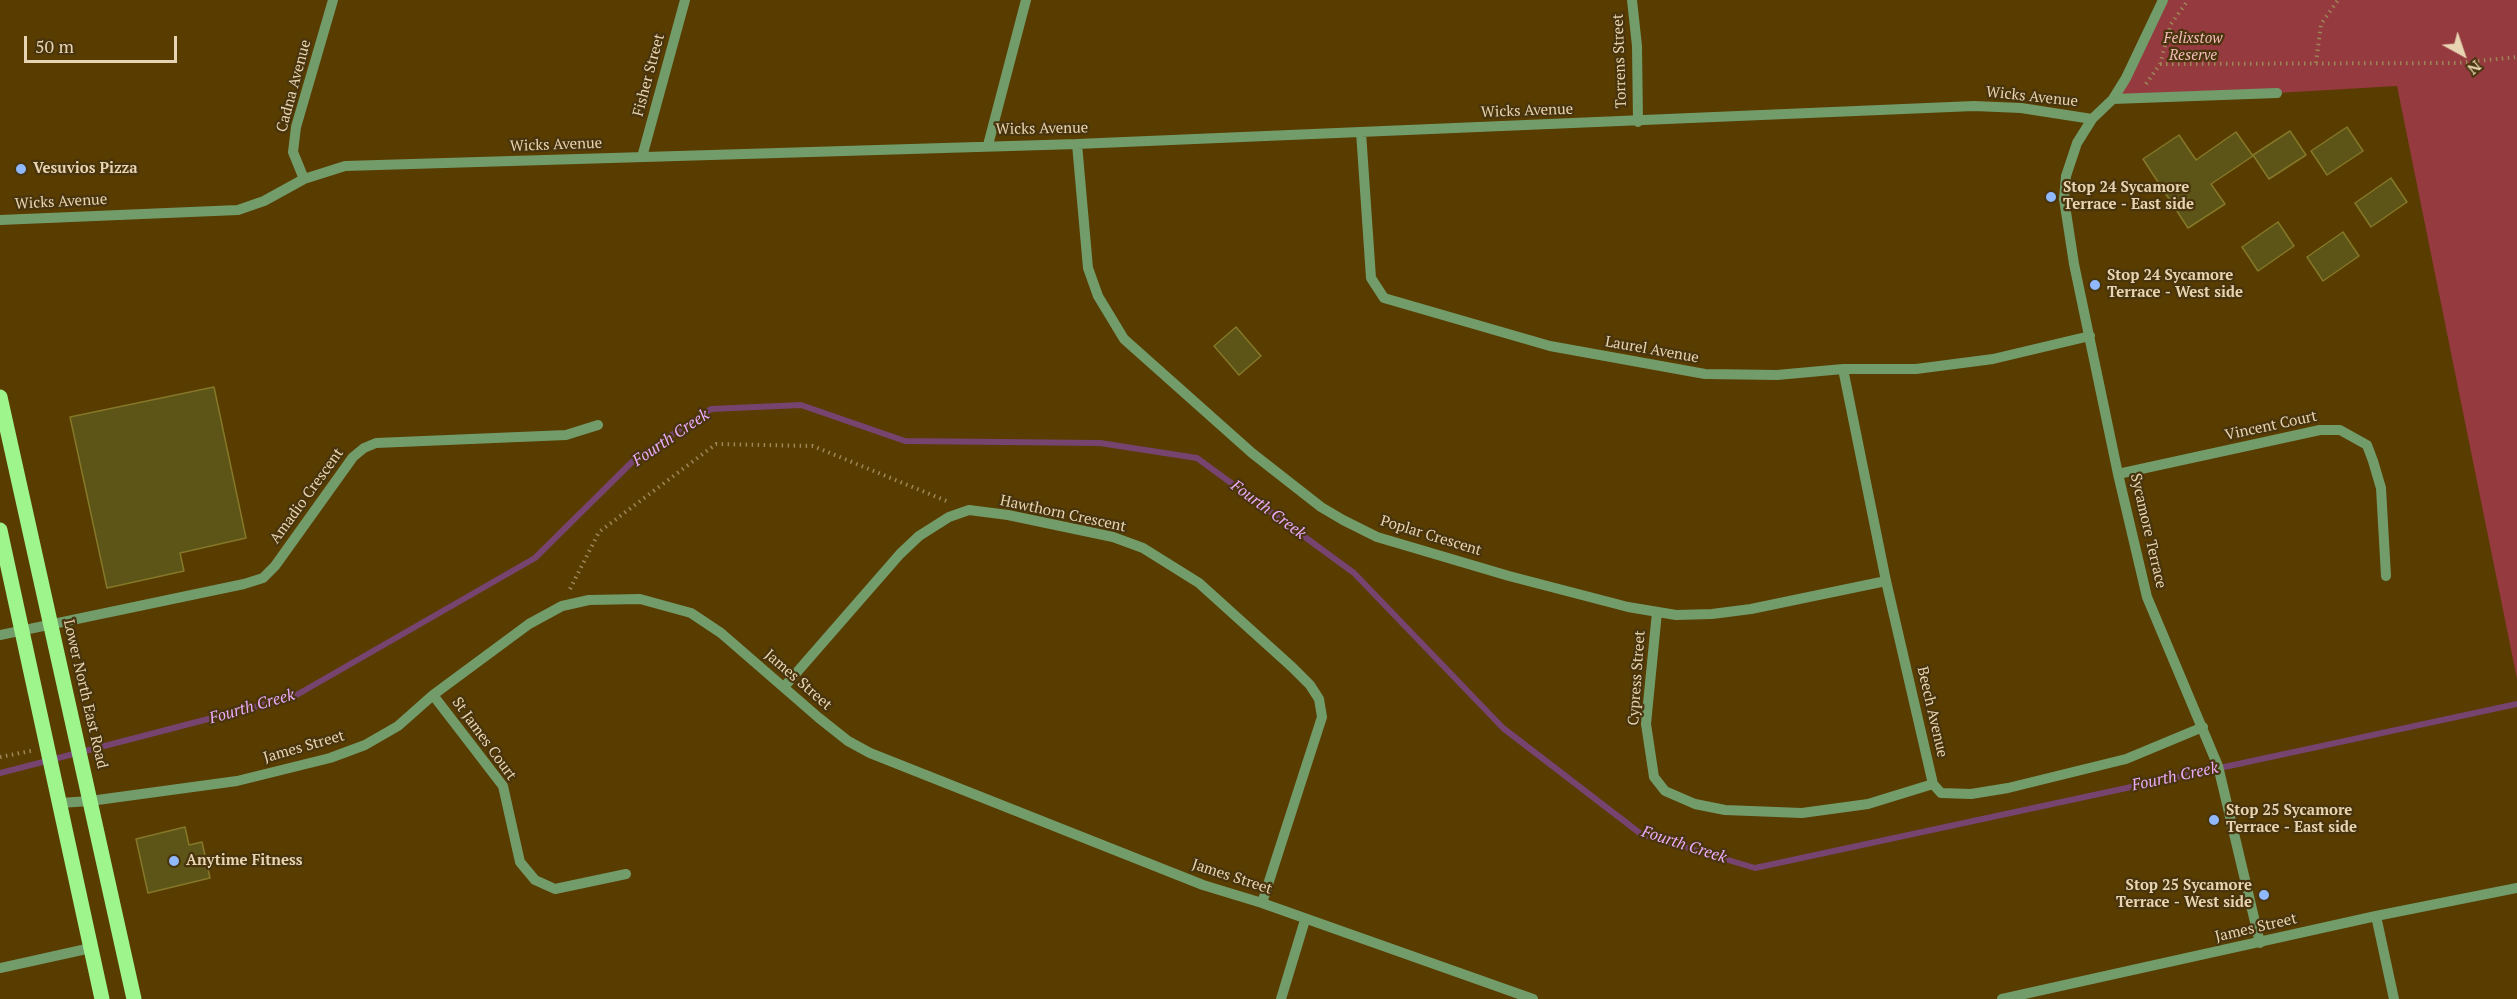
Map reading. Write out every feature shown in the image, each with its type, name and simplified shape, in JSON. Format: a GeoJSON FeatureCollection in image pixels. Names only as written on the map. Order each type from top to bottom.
{"type":"FeatureCollection","features":[{"type":"Feature","properties":{"kind":"main road","name":"Lower North East Road"},"geometry":{"type":"LineString","coordinates":[[0,397],[134,999]]}},
{"type":"Feature","properties":{"kind":"main road"},"geometry":{"type":"LineString","coordinates":[[0,530],[102,999]]}},
{"type":"Feature","properties":{"kind":"street","name":"Cadna Avenue"},"geometry":{"type":"LineString","coordinates":[[304,179],[293,152],[296,127],[333,0]]}},
{"type":"Feature","properties":{"kind":"street","name":"Fisher Street"},"geometry":{"type":"LineString","coordinates":[[642,157],[685,0]]}},
{"type":"Feature","properties":{"kind":"street"},"geometry":{"type":"LineString","coordinates":[[988,145],[1026,0]]}},
{"type":"Feature","properties":{"kind":"street","name":"Torrens Street"},"geometry":{"type":"LineString","coordinates":[[1632,0],[1637,46],[1638,122]]}},
{"type":"Feature","properties":{"kind":"street","name":"Sycamore Terrace"},"geometry":{"type":"LineString","coordinates":[[2163,0],[2126,78],[2113,99],[2092,119],[2078,143],[2066,176],[2064,199],[2074,264],[2118,474],[2148,597],[2184,689],[2203,727],[2218,766],[2260,943]]}},
{"type":"Feature","properties":{"kind":"street"},"geometry":{"type":"LineString","coordinates":[[2113,99],[2277,93]]}},
{"type":"Feature","properties":{"kind":"street","name":"Wicks Avenue"},"geometry":{"type":"LineString","coordinates":[[0,220],[238,210],[264,201],[304,179],[345,166],[1077,144],[1974,106],[2021,108],[2092,119]]}},
{"type":"Feature","properties":{"kind":"street","name":"Laurel Avenue"},"geometry":{"type":"LineString","coordinates":[[1361,132],[1371,278],[1384,298],[1550,346],[1705,375],[1777,375],[1843,369],[1916,369],[1993,359],[2090,336]]}},
{"type":"Feature","properties":{"kind":"street","name":"Poplar Crescent"},"geometry":{"type":"LineString","coordinates":[[1077,144],[1088,268],[1098,296],[1124,339],[1252,453],[1321,507],[1377,537],[1509,576],[1628,607],[1676,615],[1712,614],[1751,609],[1886,581]]}},
{"type":"Feature","properties":{"kind":"street","name":"Beech Avenue"},"geometry":{"type":"LineString","coordinates":[[1843,369],[1886,581],[1933,784]]}},
{"type":"Feature","properties":{"kind":"street","name":"Amadio Crescent"},"geometry":{"type":"LineString","coordinates":[[0,635],[263,579],[275,566],[353,457],[364,448],[376,443],[566,435],[598,425]]}},
{"type":"Feature","properties":{"kind":"street","name":"Vincent Court"},"geometry":{"type":"LineString","coordinates":[[2118,474],[2320,430],[2340,430],[2367,445],[2373,461],[2381,488],[2386,576]]}},
{"type":"Feature","properties":{"kind":"street"},"geometry":{"type":"LineString","coordinates":[[784,687],[912,542],[949,517],[969,510]]}},
{"type":"Feature","properties":{"kind":"street","name":"Hawthorn Crescent"},"geometry":{"type":"LineString","coordinates":[[969,510],[1008,515],[1102,534],[1143,548],[1199,583],[1310,685],[1319,699],[1322,717],[1262,903]]}},
{"type":"Feature","properties":{"kind":"street","name":"James Street"},"geometry":{"type":"LineString","coordinates":[[60,803],[237,781],[330,758],[365,745],[399,726],[434,695],[529,624],[562,606],[589,600],[640,599],[691,613],[721,633],[848,741],[870,753],[1203,885],[1262,903],[1533,999]]}},
{"type":"Feature","properties":{"kind":"street","name":"Cypress Street"},"geometry":{"type":"LineString","coordinates":[[1657,612],[1646,724],[1654,777],[1665,791],[1695,804],[1725,810],[1802,813],[1868,804],[1933,784]]}},
{"type":"Feature","properties":{"kind":"street","name":"St James Court"},"geometry":{"type":"LineString","coordinates":[[434,695],[503,786],[520,862],[535,880],[555,889],[626,874]]}},
{"type":"Feature","properties":{"kind":"street"},"geometry":{"type":"LineString","coordinates":[[1933,784],[1941,793],[1956,795],[2008,788],[2126,759],[2203,727]]}},
{"type":"Feature","properties":{"kind":"street","name":"James Street"},"geometry":{"type":"LineString","coordinates":[[2002,999],[2376,916],[2517,888]]}},
{"type":"Feature","properties":{"kind":"street"},"geometry":{"type":"LineString","coordinates":[[2376,916],[2394,999]]}},
{"type":"Feature","properties":{"kind":"street"},"geometry":{"type":"LineString","coordinates":[[1281,999],[1305,920]]}},
{"type":"Feature","properties":{"kind":"street"},"geometry":{"type":"LineString","coordinates":[[0,968],[91,948]]}},
{"type":"Feature","properties":{"kind":"path"},"geometry":{"type":"LineString","coordinates":[[2137,97],[2160,64],[2171,24],[2188,0]]}},
{"type":"Feature","properties":{"kind":"path"},"geometry":{"type":"LineString","coordinates":[[2316,63],[2321,24],[2338,0]]}},
{"type":"Feature","properties":{"kind":"path"},"geometry":{"type":"LineString","coordinates":[[2160,64],[2457,63],[2517,57]]}},
{"type":"Feature","properties":{"kind":"path"},"geometry":{"type":"LineString","coordinates":[[562,606],[599,532],[716,444],[813,446],[969,510]]}},
{"type":"Feature","properties":{"kind":"path"},"geometry":{"type":"LineString","coordinates":[[0,758],[31,751]]}},
{"type":"Feature","properties":{"kind":"green space","name":"Felixstow Reserve"},"geometry":{"type":"Polygon","coordinates":[[[2163,0],[2517,0],[2517,679],[2397,86],[2113,99],[2163,0]]]}},
{"type":"Feature","properties":{"kind":"building"},"geometry":{"type":"Polygon","coordinates":[[[2347,127],[2363,151],[2327,175],[2311,151],[2347,127]]]}},
{"type":"Feature","properties":{"kind":"building"},"geometry":{"type":"Polygon","coordinates":[[[2290,131],[2306,155],[2269,179],[2253,155],[2290,131]]]}},
{"type":"Feature","properties":{"kind":"building"},"geometry":{"type":"Polygon","coordinates":[[[2236,132],[2253,156],[2211,184],[2225,204],[2188,228],[2143,159],[2179,135],[2196,160],[2236,132]]]}},
{"type":"Feature","properties":{"kind":"building"},"geometry":{"type":"Polygon","coordinates":[[[2391,178],[2407,202],[2371,227],[2355,203],[2391,178]]]}},
{"type":"Feature","properties":{"kind":"building"},"geometry":{"type":"Polygon","coordinates":[[[2278,222],[2294,246],[2258,271],[2242,247],[2278,222]]]}},
{"type":"Feature","properties":{"kind":"building"},"geometry":{"type":"Polygon","coordinates":[[[2343,232],[2359,256],[2323,281],[2307,257],[2343,232]]]}},
{"type":"Feature","properties":{"kind":"building"},"geometry":{"type":"Polygon","coordinates":[[[1236,327],[1261,356],[1239,375],[1214,346],[1236,327]]]}},
{"type":"Feature","properties":{"kind":"building"},"geometry":{"type":"Polygon","coordinates":[[[214,387],[246,538],[180,553],[184,571],[107,588],[70,417],[214,387]]]}},
{"type":"Feature","properties":{"kind":"building","name":"Anytime Fitness"},"geometry":{"type":"Polygon","coordinates":[[[185,827],[189,845],[202,842],[210,878],[148,893],[136,839],[185,827]]]}},
{"type":"Feature","properties":{"kind":"waterway","name":"Fourth Creek"},"geometry":{"type":"LineString","coordinates":[[0,773],[293,697],[535,558],[635,459],[711,409],[801,405],[905,441],[1100,443],[1197,458],[1354,573],[1503,728],[1641,834],[1755,868],[2517,704]]}},
{"type":"Feature","properties":{"kind":"place","name":"Vesuvios Pizza"},"geometry":{"type":"Point","coordinates":[21,169]}},
{"type":"Feature","properties":{"kind":"place","name":"Stop 24 Sycamore Terrace - East side"},"geometry":{"type":"Point","coordinates":[2051,197]}},
{"type":"Feature","properties":{"kind":"place","name":"Stop 24 Sycamore Terrace - West side"},"geometry":{"type":"Point","coordinates":[2095,285]}},
{"type":"Feature","properties":{"kind":"place","name":"Stop 25 Sycamore Terrace - East side"},"geometry":{"type":"Point","coordinates":[2214,820]}},
{"type":"Feature","properties":{"kind":"place","name":"Anytime Fitness"},"geometry":{"type":"Point","coordinates":[174,861]}},
{"type":"Feature","properties":{"kind":"place","name":"Stop 25 Sycamore Terrace - West side"},"geometry":{"type":"Point","coordinates":[2264,895]}}]}
